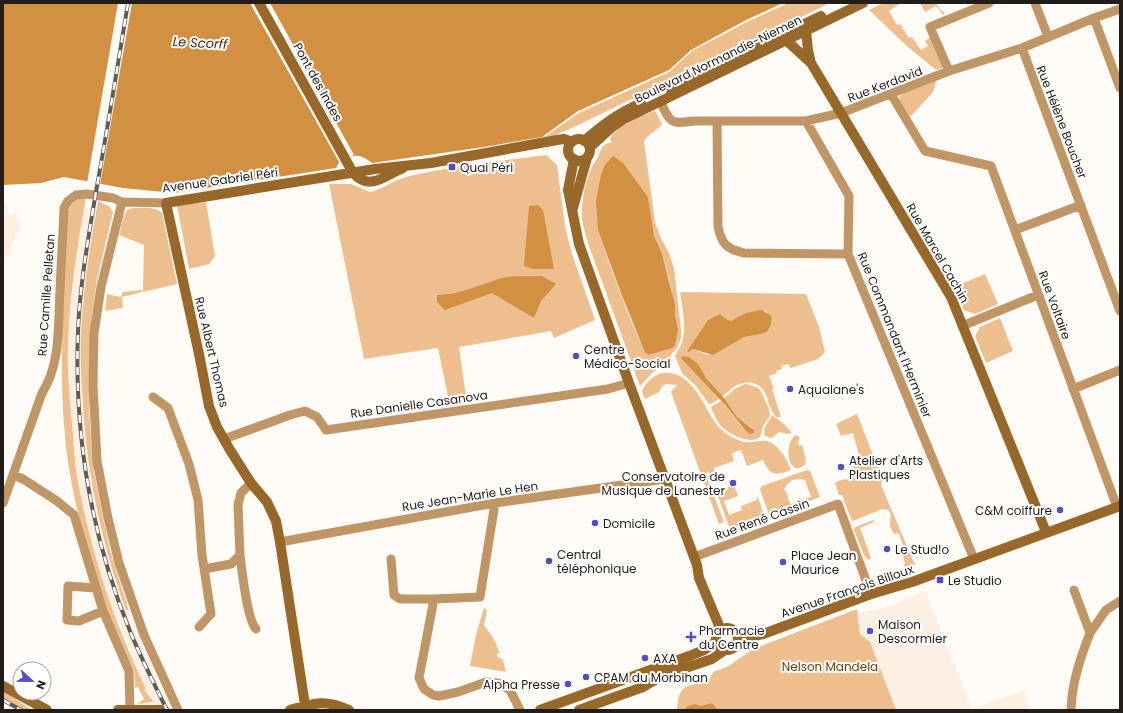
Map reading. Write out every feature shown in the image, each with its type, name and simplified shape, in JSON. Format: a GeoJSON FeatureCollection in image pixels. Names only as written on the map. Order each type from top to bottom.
{"type":"FeatureCollection","features":[{"type":"Feature","properties":{"kind":"street","name":"Pont des Indes"},"geometry":{"type":"LineString","coordinates":[[259,3],[353,173]]}},
{"type":"Feature","properties":{"kind":"street","name":"Boulevard Normandie-Niemen"},"geometry":{"type":"LineString","coordinates":[[587,144],[605,122],[620,113],[848,3]]}},
{"type":"Feature","properties":{"kind":"street","name":"Boulevard Normandie-Niemen"},"geometry":{"type":"LineString","coordinates":[[587,144],[624,119],[863,3]]}},
{"type":"Feature","properties":{"kind":"street"},"geometry":{"type":"LineString","coordinates":[[949,71],[930,27],[989,3]]}},
{"type":"Feature","properties":{"kind":"street"},"geometry":{"type":"LineString","coordinates":[[1035,3],[1048,37]]}},
{"type":"Feature","properties":{"kind":"street","name":"Rue Kerdavid"},"geometry":{"type":"LineString","coordinates":[[660,101],[668,118],[674,122],[806,122],[841,113],[949,71],[1022,48],[1094,18],[1120,9]]}},
{"type":"Feature","properties":{"kind":"street"},"geometry":{"type":"LineString","coordinates":[[1094,18],[1120,88]]}},
{"type":"Feature","properties":{"kind":"street","name":"Rue Marcel Cachin"},"geometry":{"type":"LineString","coordinates":[[806,31],[811,63]]}},
{"type":"Feature","properties":{"kind":"street","name":"Rue Marcel Cachin"},"geometry":{"type":"LineString","coordinates":[[786,40],[811,63],[951,297],[1046,532]]}},
{"type":"Feature","properties":{"kind":"street","name":"Rue Hélène Boucher"},"geometry":{"type":"LineString","coordinates":[[1022,48],[1119,307]]}},
{"type":"Feature","properties":{"kind":"street","name":"Rue Voltaire"},"geometry":{"type":"LineString","coordinates":[[891,94],[925,151],[991,166],[1118,506]]}},
{"type":"Feature","properties":{"kind":"street"},"geometry":{"type":"LineString","coordinates":[[717,121],[718,226],[719,236],[727,246],[734,250],[744,252],[848,254]]}},
{"type":"Feature","properties":{"kind":"street","name":"Rue Commandant l'Herminier"},"geometry":{"type":"LineString","coordinates":[[806,122],[849,196],[848,254],[974,559]]}},
{"type":"Feature","properties":{"kind":"street","name":"Avenue Gabriel Péri"},"geometry":{"type":"LineString","coordinates":[[68,201],[76,195],[87,194],[112,198],[122,202],[166,203],[387,167],[409,166],[564,139],[572,151]]}},
{"type":"Feature","properties":{"kind":"street"},"geometry":{"type":"LineString","coordinates":[[573,210],[587,158],[590,153],[587,144],[579,139],[572,151],[568,190],[579,244],[695,561],[704,575],[721,633],[719,647],[725,650]]}},
{"type":"Feature","properties":{"kind":"street"},"geometry":{"type":"LineString","coordinates":[[572,151],[581,160],[587,158]]}},
{"type":"Feature","properties":{"kind":"street","name":"Rue Camille Pelletan"},"geometry":{"type":"LineString","coordinates":[[3,503],[53,366],[57,342],[64,208],[68,201]]}},
{"type":"Feature","properties":{"kind":"street"},"geometry":{"type":"LineString","coordinates":[[122,202],[101,287],[94,333],[93,385],[97,461],[108,518],[119,563],[144,635],[178,710]]}},
{"type":"Feature","properties":{"kind":"street","name":"Rue Albert Thomas"},"geometry":{"type":"LineString","coordinates":[[166,203],[200,354],[209,406],[217,427],[251,483],[267,502],[276,521],[306,705]]}},
{"type":"Feature","properties":{"kind":"street"},"geometry":{"type":"LineString","coordinates":[[1015,230],[1081,205]]}},
{"type":"Feature","properties":{"kind":"street"},"geometry":{"type":"LineString","coordinates":[[962,326],[1038,295]]}},
{"type":"Feature","properties":{"kind":"street"},"geometry":{"type":"LineString","coordinates":[[1073,388],[1120,370]]}},
{"type":"Feature","properties":{"kind":"street","name":"Rue Danielle Casanova"},"geometry":{"type":"LineString","coordinates":[[224,439],[305,411],[318,417],[326,430],[608,389],[629,383]]}},
{"type":"Feature","properties":{"kind":"street"},"geometry":{"type":"LineString","coordinates":[[153,397],[168,408],[189,464],[198,500],[204,569],[211,614],[199,627]]}},
{"type":"Feature","properties":{"kind":"street"},"geometry":{"type":"LineString","coordinates":[[13,475],[23,479],[57,501],[74,515],[103,611],[129,671],[130,710]]}},
{"type":"Feature","properties":{"kind":"street","name":"Rue Jean-Marie Le Hen"},"geometry":{"type":"LineString","coordinates":[[280,542],[495,503],[665,479]]}},
{"type":"Feature","properties":{"kind":"street"},"geometry":{"type":"LineString","coordinates":[[251,483],[242,493],[238,505],[240,555],[244,587],[252,622],[256,629]]}},
{"type":"Feature","properties":{"kind":"street"},"geometry":{"type":"LineString","coordinates":[[391,559],[394,595],[400,599],[480,597],[495,503]]}},
{"type":"Feature","properties":{"kind":"street","name":"Rue René Cassin"},"geometry":{"type":"LineString","coordinates":[[695,561],[838,504],[871,594]]}},
{"type":"Feature","properties":{"kind":"street","name":"Avenue François Billoux"},"geometry":{"type":"LineString","coordinates":[[739,638],[764,634],[871,594],[912,582],[1118,506]]}},
{"type":"Feature","properties":{"kind":"street"},"geometry":{"type":"LineString","coordinates":[[204,569],[230,564],[240,555]]}},
{"type":"Feature","properties":{"kind":"street"},"geometry":{"type":"LineString","coordinates":[[95,588],[68,586],[67,620],[79,621],[103,611]]}},
{"type":"Feature","properties":{"kind":"street"},"geometry":{"type":"LineString","coordinates":[[1074,590],[1090,633]]}},
{"type":"Feature","properties":{"kind":"street"},"geometry":{"type":"LineString","coordinates":[[434,599],[419,678],[424,689],[433,695],[439,696],[458,692],[486,682],[498,683],[510,690],[520,710]]}},
{"type":"Feature","properties":{"kind":"street"},"geometry":{"type":"LineString","coordinates":[[1071,710],[1077,668],[1090,633],[1106,610],[1120,601]]}},
{"type":"Feature","properties":{"kind":"street"},"geometry":{"type":"LineString","coordinates":[[540,710],[707,649],[721,633],[735,631],[739,638],[735,648],[725,650],[712,659],[662,676],[643,687],[580,710]]}},
{"type":"Feature","properties":{"kind":"street"},"geometry":{"type":"LineString","coordinates":[[3,686],[47,710]]}},
{"type":"Feature","properties":{"kind":"street"},"geometry":{"type":"LineString","coordinates":[[290,710],[316,703],[328,703],[349,710]]}},
{"type":"Feature","properties":{"kind":"street"},"geometry":{"type":"LineString","coordinates":[[118,710],[164,710]]}},
{"type":"Feature","properties":{"kind":"shaded area"},"geometry":{"type":"Polygon","coordinates":[[[3,199],[9,215],[16,213],[21,225],[3,263],[3,199]]]}},
{"type":"Feature","properties":{"kind":"shaded area"},"geometry":{"type":"Polygon","coordinates":[[[84,207],[96,209],[81,332],[83,420],[89,468],[97,510],[126,610],[157,682],[172,710],[158,710],[144,690],[146,688],[110,603],[96,560],[77,474],[69,391],[68,349],[74,274],[84,207]]]}},
{"type":"Feature","properties":{"kind":"shaded area"},"geometry":{"type":"Polygon","coordinates":[[[925,591],[972,709],[1024,690],[1030,710],[893,710],[870,642],[860,634],[855,613],[884,608],[925,591]]]}},
{"type":"Feature","properties":{"kind":"green space"},"geometry":{"type":"Polygon","coordinates":[[[788,3],[830,3],[574,127],[553,136],[544,137],[579,113],[669,72],[692,51],[747,22],[788,3]]]}},
{"type":"Feature","properties":{"kind":"green space"},"geometry":{"type":"Polygon","coordinates":[[[883,3],[901,3],[889,11],[897,25],[900,24],[909,38],[912,37],[921,50],[928,46],[925,41],[931,37],[944,67],[936,70],[908,47],[869,10],[883,3]]]}},
{"type":"Feature","properties":{"kind":"green space"},"geometry":{"type":"Polygon","coordinates":[[[920,3],[936,3],[945,14],[943,15],[936,6],[925,12],[920,3]]]}},
{"type":"Feature","properties":{"kind":"green space"},"geometry":{"type":"Polygon","coordinates":[[[935,81],[933,92],[911,116],[909,115],[900,101],[900,96],[935,81]]]}},
{"type":"Feature","properties":{"kind":"green space"},"geometry":{"type":"Polygon","coordinates":[[[654,111],[662,124],[644,141],[655,222],[674,268],[681,338],[677,348],[660,368],[653,372],[640,386],[588,243],[582,222],[582,212],[587,179],[602,148],[612,142],[610,140],[612,135],[622,126],[654,111]],[[648,197],[598,230],[626,309],[648,355],[656,352],[678,330],[668,275],[654,237],[648,197]]]}},
{"type":"Feature","properties":{"kind":"green space"},"geometry":{"type":"Polygon","coordinates":[[[546,155],[557,165],[565,226],[571,251],[595,320],[554,338],[551,331],[459,347],[467,404],[450,406],[438,348],[364,359],[329,184],[351,184],[370,192],[406,177],[423,173],[476,164],[546,155]]]}},
{"type":"Feature","properties":{"kind":"green space"},"geometry":{"type":"Polygon","coordinates":[[[79,198],[86,198],[72,291],[68,358],[76,470],[82,504],[104,585],[123,637],[146,689],[144,690],[154,702],[137,704],[144,699],[138,687],[135,688],[134,670],[109,618],[93,567],[74,498],[66,447],[63,413],[62,346],[68,211],[71,205],[79,198]]]}},
{"type":"Feature","properties":{"kind":"green space"},"geometry":{"type":"Polygon","coordinates":[[[98,201],[109,206],[113,212],[97,280],[91,323],[89,413],[94,472],[102,513],[110,550],[129,611],[126,610],[101,529],[86,445],[81,360],[81,331],[92,233],[98,201]]]}},
{"type":"Feature","properties":{"kind":"green space"},"geometry":{"type":"Polygon","coordinates":[[[206,202],[215,256],[209,264],[189,269],[177,205],[206,202]]]}},
{"type":"Feature","properties":{"kind":"green space"},"geometry":{"type":"Polygon","coordinates":[[[133,208],[152,208],[162,213],[177,284],[143,292],[144,245],[119,235],[127,210],[133,208]]]}},
{"type":"Feature","properties":{"kind":"green space"},"geometry":{"type":"Polygon","coordinates":[[[985,274],[998,304],[975,314],[964,310],[954,287],[985,274]]]}},
{"type":"Feature","properties":{"kind":"green space"},"geometry":{"type":"Polygon","coordinates":[[[143,290],[142,292],[122,297],[123,308],[105,311],[107,294],[121,297],[123,292],[143,290]]]}},
{"type":"Feature","properties":{"kind":"green space"},"geometry":{"type":"Polygon","coordinates":[[[680,292],[806,294],[819,327],[825,352],[818,359],[791,368],[788,364],[781,366],[782,369],[769,376],[781,417],[777,417],[773,413],[763,389],[753,383],[735,386],[722,396],[689,357],[682,356],[719,399],[709,404],[696,386],[682,373],[675,356],[681,344],[684,330],[684,317],[680,292]],[[766,311],[731,321],[720,314],[708,320],[687,351],[693,349],[708,355],[744,337],[767,332],[771,325],[772,318],[766,311]]]}},
{"type":"Feature","properties":{"kind":"green space"},"geometry":{"type":"Polygon","coordinates":[[[1000,318],[1013,351],[986,363],[975,336],[980,327],[1000,318]]]}},
{"type":"Feature","properties":{"kind":"green space"},"geometry":{"type":"Polygon","coordinates":[[[662,373],[682,377],[689,383],[696,390],[717,425],[728,435],[745,442],[770,442],[775,445],[788,462],[791,470],[777,474],[768,469],[763,460],[747,466],[741,450],[732,453],[734,461],[714,468],[716,475],[712,480],[708,471],[706,475],[724,522],[719,524],[671,392],[677,385],[666,384],[662,386],[659,392],[645,399],[642,391],[648,382],[662,373]]]}},
{"type":"Feature","properties":{"kind":"green space"},"geometry":{"type":"Polygon","coordinates":[[[745,384],[758,388],[761,391],[769,409],[770,416],[763,426],[760,437],[751,440],[735,436],[722,427],[711,408],[721,401],[746,431],[754,429],[737,417],[724,398],[736,388],[745,384]]]}},
{"type":"Feature","properties":{"kind":"green space"},"geometry":{"type":"Polygon","coordinates":[[[857,414],[880,473],[882,481],[881,485],[915,565],[906,570],[903,557],[906,555],[899,533],[894,534],[891,528],[890,512],[886,509],[882,509],[853,521],[842,495],[839,495],[835,483],[846,479],[850,481],[853,480],[854,464],[859,455],[853,433],[841,436],[836,424],[857,414]]]}},
{"type":"Feature","properties":{"kind":"green space"},"geometry":{"type":"Polygon","coordinates":[[[772,415],[784,424],[792,433],[787,434],[779,432],[772,438],[765,436],[764,429],[772,415]]]}},
{"type":"Feature","properties":{"kind":"green space"},"geometry":{"type":"Polygon","coordinates":[[[796,435],[799,437],[799,446],[802,445],[806,461],[805,465],[797,468],[790,462],[788,452],[790,442],[796,435]]]}},
{"type":"Feature","properties":{"kind":"green space"},"geometry":{"type":"Polygon","coordinates":[[[807,470],[810,471],[820,497],[807,502],[804,499],[811,497],[806,481],[801,479],[792,480],[784,490],[786,491],[790,504],[796,502],[796,506],[769,515],[760,489],[762,486],[807,470]]]}},
{"type":"Feature","properties":{"kind":"green space"},"geometry":{"type":"Polygon","coordinates":[[[734,485],[738,496],[724,501],[729,515],[742,510],[741,506],[757,500],[757,497],[765,517],[730,529],[716,491],[721,488],[723,492],[728,490],[728,487],[734,485]]]}},
{"type":"Feature","properties":{"kind":"green space"},"geometry":{"type":"Polygon","coordinates":[[[874,520],[874,522],[860,528],[871,558],[868,560],[864,555],[854,530],[855,527],[874,520]]]}},
{"type":"Feature","properties":{"kind":"green space"},"geometry":{"type":"Polygon","coordinates":[[[484,608],[487,610],[484,625],[495,641],[500,654],[497,653],[497,656],[503,660],[506,672],[470,666],[476,635],[484,608]]]}},
{"type":"Feature","properties":{"kind":"green space","name":"Nelson Mandela"},"geometry":{"type":"Polygon","coordinates":[[[857,609],[860,634],[870,642],[896,710],[717,710],[712,703],[687,707],[686,710],[677,710],[679,695],[685,688],[694,684],[708,682],[713,672],[727,667],[753,649],[857,609]]]}},
{"type":"Feature","properties":{"kind":"green space"},"geometry":{"type":"Polygon","coordinates":[[[3,691],[12,697],[12,701],[18,701],[32,710],[19,710],[3,701],[3,691]]]}},
{"type":"Feature","properties":{"kind":"water","name":"Le Scorff"},"geometry":{"type":"Polygon","coordinates":[[[3,3],[783,3],[746,20],[691,50],[669,70],[578,111],[542,137],[372,163],[363,157],[352,156],[339,162],[336,168],[174,193],[123,188],[64,177],[41,183],[3,185],[3,3]]]}},
{"type":"Feature","properties":{"kind":"water"},"geometry":{"type":"Polygon","coordinates":[[[613,156],[623,163],[648,197],[654,236],[662,254],[675,305],[678,330],[675,345],[672,348],[648,355],[645,352],[622,296],[598,230],[596,201],[601,175],[605,165],[613,156]]]}},
{"type":"Feature","properties":{"kind":"water"},"geometry":{"type":"Polygon","coordinates":[[[538,205],[543,210],[554,269],[533,269],[524,266],[529,206],[538,205]]]}},
{"type":"Feature","properties":{"kind":"water"},"geometry":{"type":"Polygon","coordinates":[[[542,276],[556,284],[541,301],[534,318],[492,293],[445,310],[437,302],[437,295],[446,295],[462,291],[502,278],[542,276]]]}},
{"type":"Feature","properties":{"kind":"water"},"geometry":{"type":"Polygon","coordinates":[[[761,310],[769,314],[772,318],[771,325],[767,332],[744,337],[713,355],[693,349],[688,352],[687,351],[708,320],[720,314],[731,321],[746,313],[761,310]]]}},
{"type":"Feature","properties":{"kind":"water"},"geometry":{"type":"Polygon","coordinates":[[[682,356],[689,357],[698,364],[706,378],[724,398],[737,417],[754,430],[754,433],[750,434],[746,431],[725,405],[681,358],[682,356]]]}},
{"type":"Feature","properties":{"kind":"water"},"geometry":{"type":"Polygon","coordinates":[[[712,703],[718,710],[686,710],[686,707],[695,704],[700,706],[712,703]]]}},
{"type":"Feature","properties":{"kind":"pier"},"geometry":{"type":"Polygon","coordinates":[[[118,3],[132,3],[100,185],[87,183],[118,3]]]}},
{"type":"Feature","properties":{"kind":"pier"},"geometry":{"type":"Polygon","coordinates":[[[250,3],[270,3],[354,155],[339,162],[250,3]]]}},
{"type":"Feature","properties":{"kind":"railway"},"geometry":{"type":"LineString","coordinates":[[128,3],[83,276],[78,331],[77,369],[79,408],[82,446],[88,484],[95,521],[105,558],[116,595],[130,631],[167,710]]}},
{"type":"Feature","properties":{"kind":"railway"},"geometry":{"type":"LineString","coordinates":[[3,700],[21,710]]}},
{"type":"Feature","properties":{"kind":"place","name":"Quai Péri"},"geometry":{"type":"Point","coordinates":[452,167]}},
{"type":"Feature","properties":{"kind":"place","name":"Centre Médico-Social"},"geometry":{"type":"Point","coordinates":[576,356]}},
{"type":"Feature","properties":{"kind":"place","name":"Aqualane's"},"geometry":{"type":"Point","coordinates":[790,389]}},
{"type":"Feature","properties":{"kind":"place","name":"Atelier d'Arts Plastiques"},"geometry":{"type":"Point","coordinates":[841,467]}},
{"type":"Feature","properties":{"kind":"place","name":"Conservatoire de Musique de Lanester"},"geometry":{"type":"Point","coordinates":[733,483]}},
{"type":"Feature","properties":{"kind":"place","name":"C&M coiffure"},"geometry":{"type":"Point","coordinates":[1060,510]}},
{"type":"Feature","properties":{"kind":"place","name":"Domicile"},"geometry":{"type":"Point","coordinates":[595,523]}},
{"type":"Feature","properties":{"kind":"place","name":"Le Stud!o"},"geometry":{"type":"Point","coordinates":[887,549]}},
{"type":"Feature","properties":{"kind":"place","name":"Central téléphonique"},"geometry":{"type":"Point","coordinates":[549,561]}},
{"type":"Feature","properties":{"kind":"place","name":"Place Jean Maurice"},"geometry":{"type":"Point","coordinates":[783,562]}},
{"type":"Feature","properties":{"kind":"place","name":"Le Studio"},"geometry":{"type":"Point","coordinates":[940,580]}},
{"type":"Feature","properties":{"kind":"place","name":"Maison Descormier"},"geometry":{"type":"Point","coordinates":[870,631]}},
{"type":"Feature","properties":{"kind":"place","name":"Pharmacie du Centre"},"geometry":{"type":"Point","coordinates":[691,637]}},
{"type":"Feature","properties":{"kind":"place","name":"AXA"},"geometry":{"type":"Point","coordinates":[645,658]}},
{"type":"Feature","properties":{"kind":"place","name":"CPAM du Morbihan"},"geometry":{"type":"Point","coordinates":[586,677]}},
{"type":"Feature","properties":{"kind":"place","name":"Alpha Presse"},"geometry":{"type":"Point","coordinates":[568,684]}}]}
